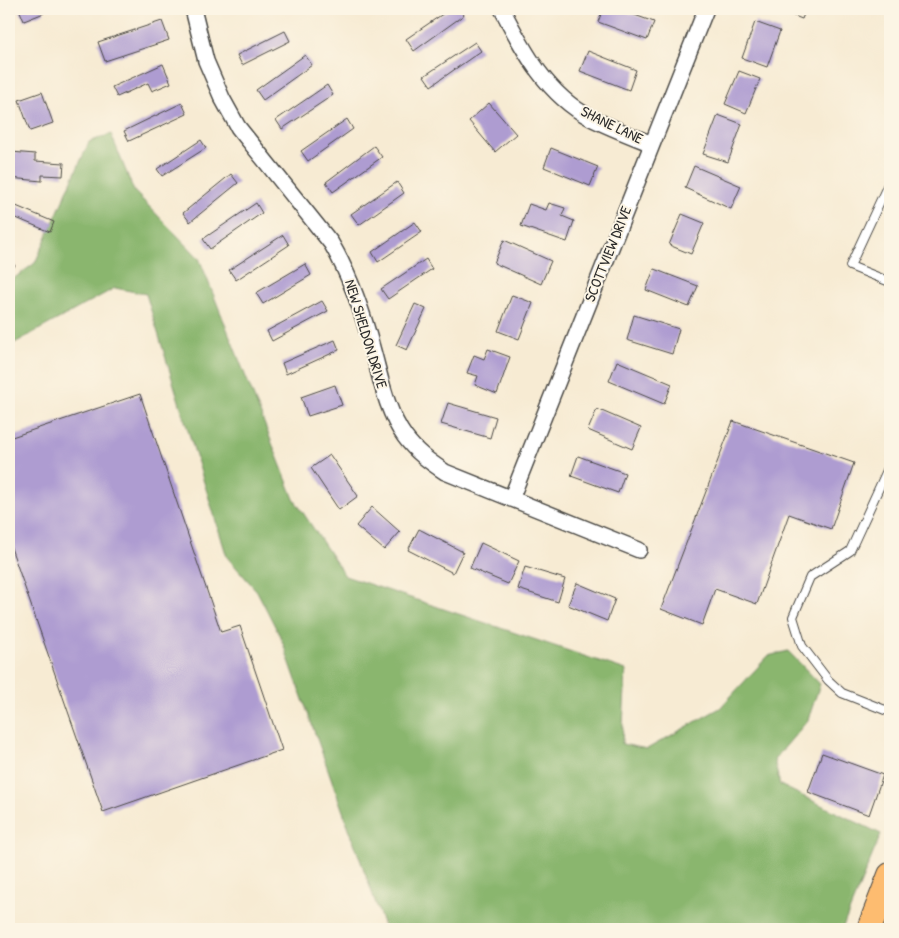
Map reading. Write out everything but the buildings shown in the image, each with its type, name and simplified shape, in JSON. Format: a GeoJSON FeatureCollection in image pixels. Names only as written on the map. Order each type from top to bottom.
{"type":"FeatureCollection","features":[{"type":"Feature","properties":{"kind":"main road"},"geometry":{"type":"LineString","coordinates":[[869,929],[890,875]]}},
{"type":"Feature","properties":{"kind":"street","name":"NEW SHELDON DRIVE"},"geometry":{"type":"LineString","coordinates":[[193,9],[206,61],[222,98],[238,127],[331,243],[342,261],[366,325],[393,417],[405,437],[426,460],[446,472],[640,550]]}},
{"type":"Feature","properties":{"kind":"street","name":"SHANE LANE"},"geometry":{"type":"LineString","coordinates":[[502,9],[525,54],[542,77],[568,102],[590,118],[652,144]]}},
{"type":"Feature","properties":{"kind":"street","name":"SCOTTVIEW DRIVE"},"geometry":{"type":"LineString","coordinates":[[511,499],[706,9]]}},
{"type":"Feature","properties":{"kind":"lane"},"geometry":{"type":"LineString","coordinates":[[890,180],[850,266],[890,282]]}},
{"type":"Feature","properties":{"kind":"lane"},"geometry":{"type":"LineString","coordinates":[[890,464],[850,551],[810,577],[793,617],[802,646],[828,680],[842,693],[890,712]]}},
{"type":"Feature","properties":{"kind":"green space"},"geometry":{"type":"Polygon","coordinates":[[[111,134],[134,191],[199,258],[294,499],[345,576],[626,670],[622,744],[647,749],[720,708],[768,656],[788,651],[820,684],[808,720],[774,760],[780,785],[881,834],[842,929],[385,929],[281,638],[257,591],[227,557],[146,294],[115,288],[9,346],[9,282],[35,263],[89,142],[111,134]]]}}]}
